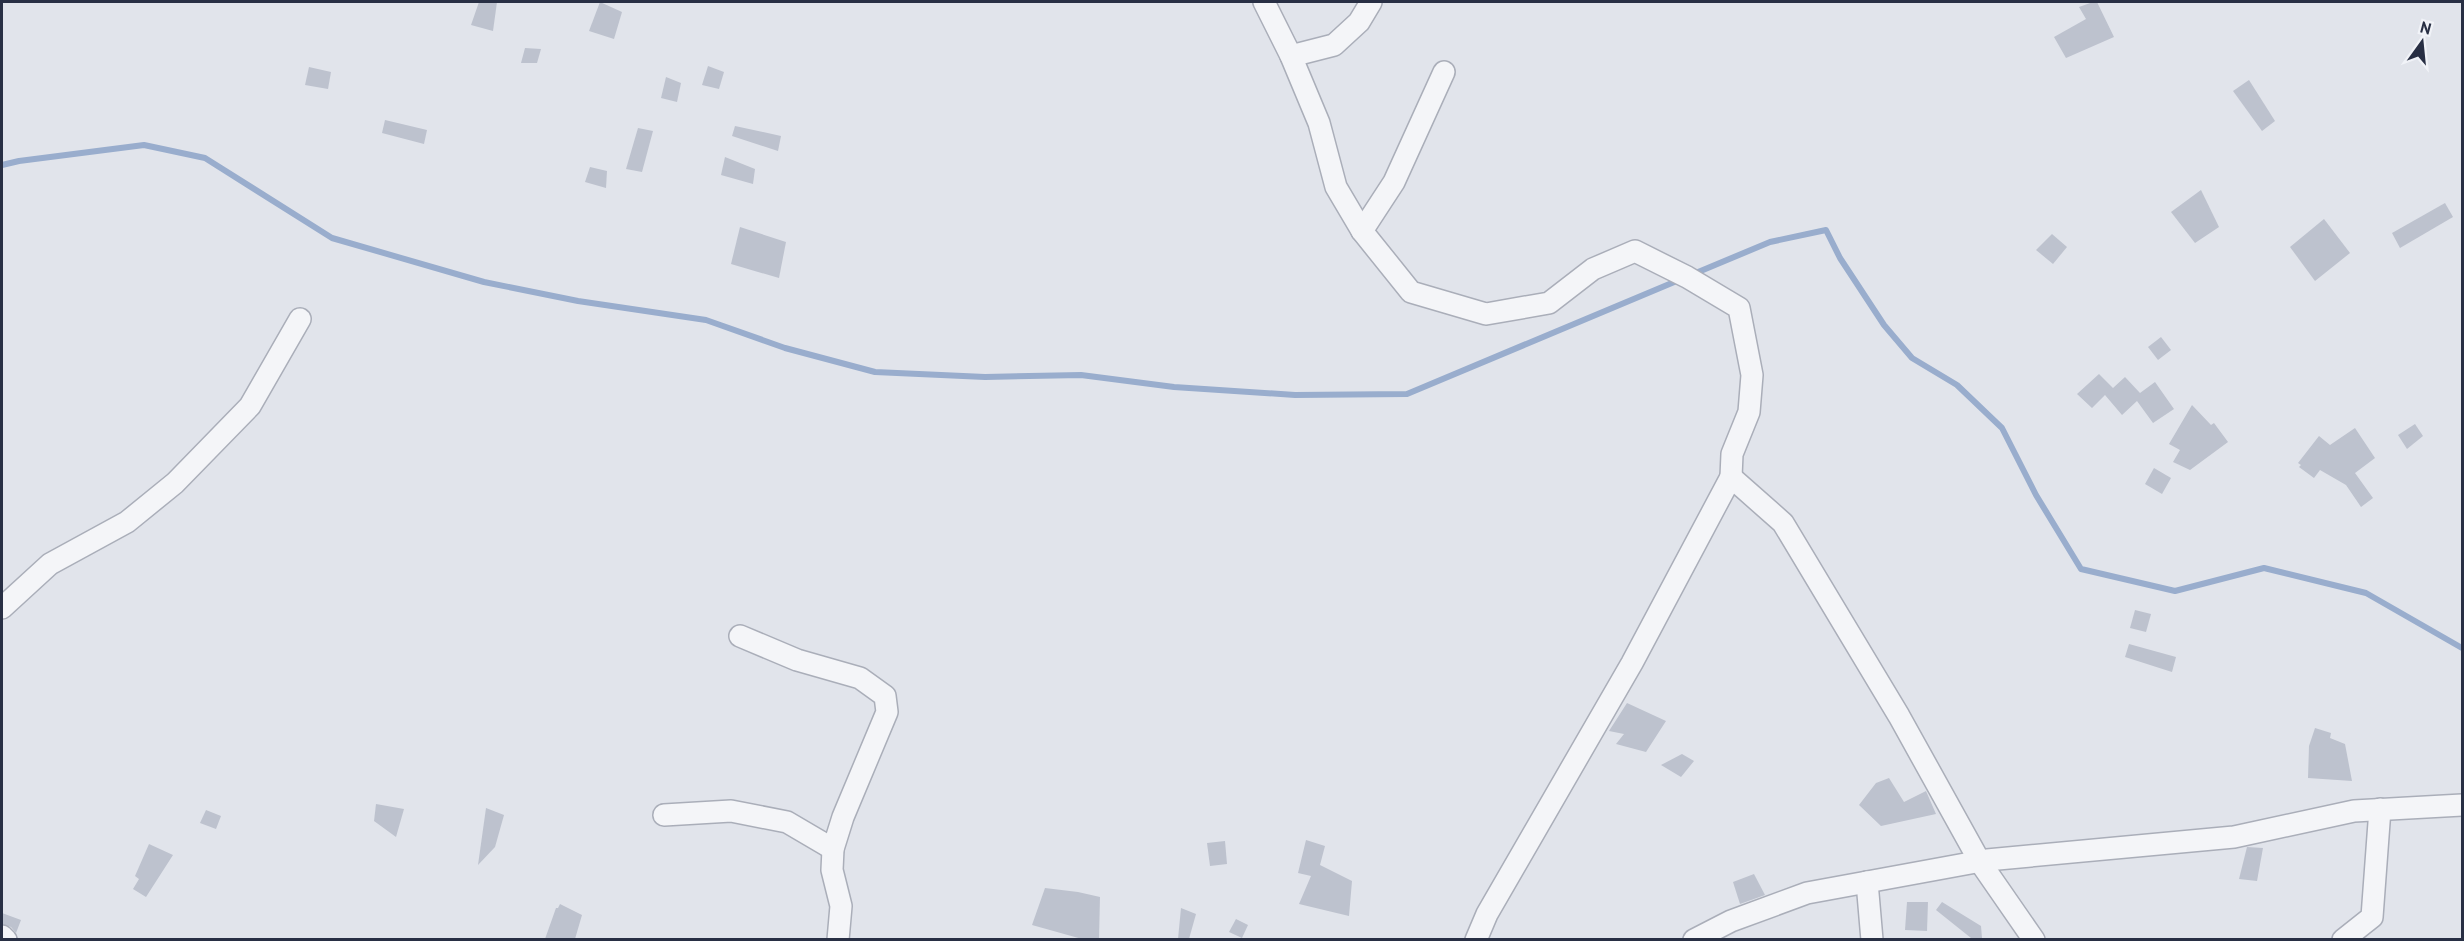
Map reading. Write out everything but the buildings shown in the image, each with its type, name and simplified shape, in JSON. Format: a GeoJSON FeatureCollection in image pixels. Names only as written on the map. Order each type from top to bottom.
{"type":"FeatureCollection","features":[{"type":"Feature","properties":{"kind":"street"},"geometry":{"type":"LineString","coordinates":[[1264,2],[1291,56],[1319,123],[1336,187],[1362,231],[1411,292],[1486,314],[1549,303],[1593,269],[1635,251],[1687,277],[1739,308],[1752,375],[1749,412],[1732,454],[1731,477],[1632,663],[1487,914],[1476,939]]}},
{"type":"Feature","properties":{"kind":"street"},"geometry":{"type":"LineString","coordinates":[[1291,56],[1334,45],[1359,22],[1371,2]]}},
{"type":"Feature","properties":{"kind":"street"},"geometry":{"type":"LineString","coordinates":[[1362,231],[1394,182],[1444,72]]}},
{"type":"Feature","properties":{"kind":"street"},"geometry":{"type":"LineString","coordinates":[[2,608],[50,564],[127,522],[175,483],[250,406],[300,319]]}},
{"type":"Feature","properties":{"kind":"street"},"geometry":{"type":"LineString","coordinates":[[1731,477],[1783,523],[1899,716],[1980,862],[2034,939]]}},
{"type":"Feature","properties":{"kind":"street"},"geometry":{"type":"LineString","coordinates":[[740,636],[797,660],[860,678],[885,696],[887,712],[847,807],[833,849],[832,870],[841,906],[838,939]]}},
{"type":"Feature","properties":{"kind":"street"},"geometry":{"type":"LineString","coordinates":[[1694,939],[1731,921],[1807,893],[1980,862],[2234,837],[2354,811],[2463,805]]}},
{"type":"Feature","properties":{"kind":"street"},"geometry":{"type":"LineString","coordinates":[[2343,939],[2372,917],[2380,809]]}},
{"type":"Feature","properties":{"kind":"street"},"geometry":{"type":"LineString","coordinates":[[664,815],[731,811],[787,822],[833,849]]}},
{"type":"Feature","properties":{"kind":"street"},"geometry":{"type":"LineString","coordinates":[[1866,882],[1872,939]]}},
{"type":"Feature","properties":{"kind":"street"},"geometry":{"type":"LineString","coordinates":[[2,936],[6,939]]}},
{"type":"Feature","properties":{"kind":"waterway"},"geometry":{"type":"LineString","coordinates":[[2,165],[144,145],[205,158],[332,238],[484,282],[578,301],[706,320],[785,348],[875,372],[985,377],[1081,375],[1174,387],[1295,395],[1407,394],[1679,280]]}},
{"type":"Feature","properties":{"kind":"waterway"},"geometry":{"type":"LineString","coordinates":[[1691,275],[1770,242],[1826,230],[1840,258],[1884,325],[1912,358],[1957,385],[2002,428],[2036,495],[2081,569],[2175,591],[2264,568],[2366,593],[2462,648]]}}]}
